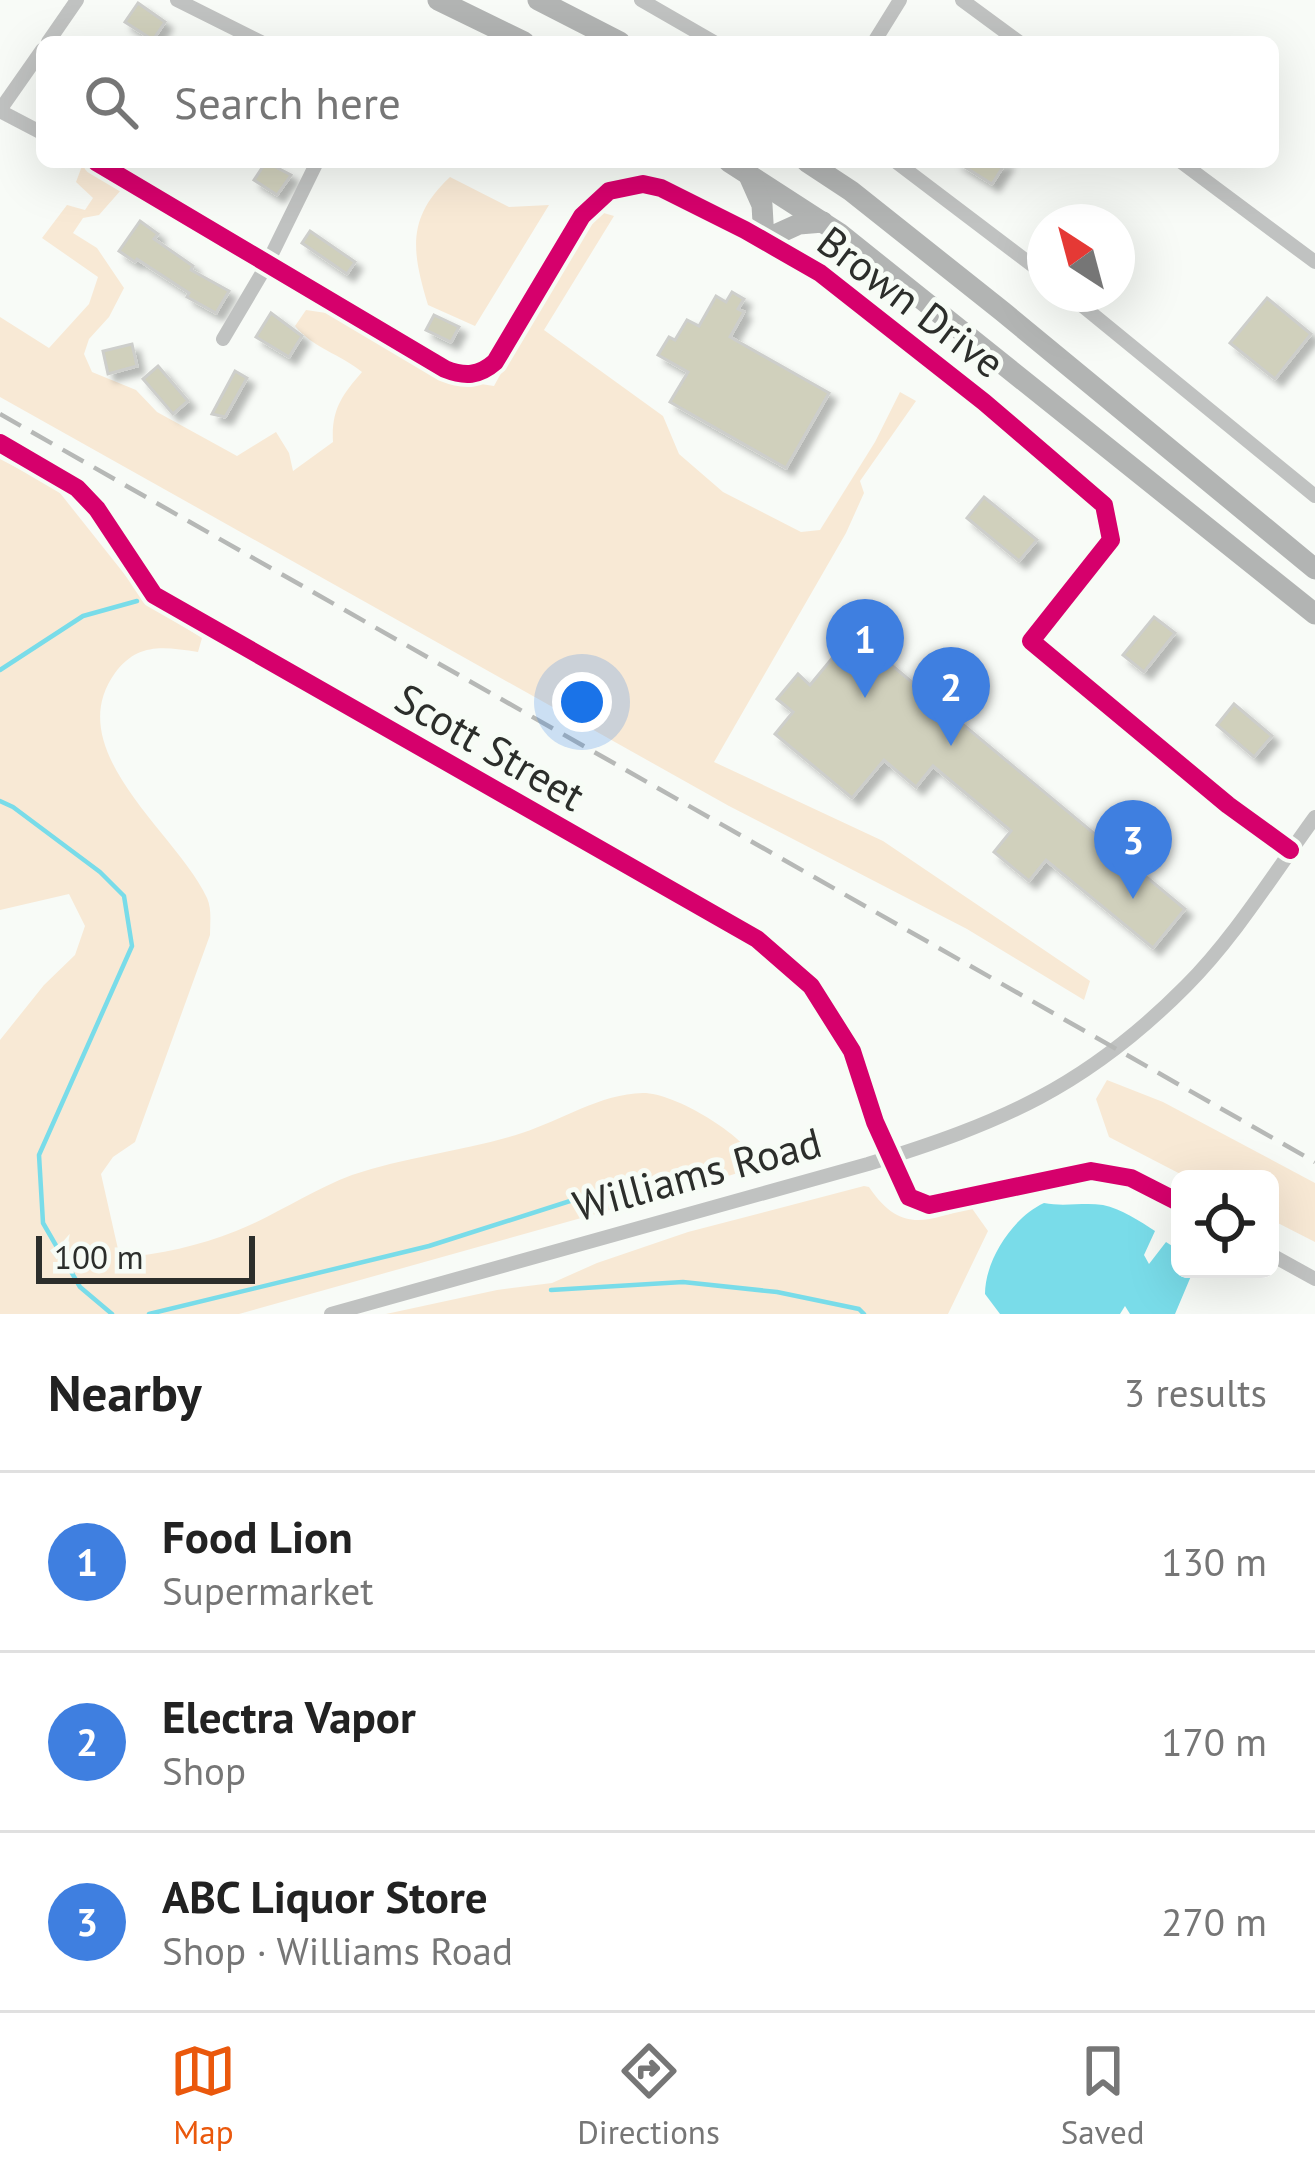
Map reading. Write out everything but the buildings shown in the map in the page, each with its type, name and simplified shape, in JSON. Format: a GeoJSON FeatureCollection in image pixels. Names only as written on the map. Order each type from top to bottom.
{"type":"FeatureCollection","features":[{"type":"Feature","properties":{"kind":"highway"},"geometry":{"type":"LineString","coordinates":[[439,0],[512,36]]}},
{"type":"Feature","properties":{"kind":"highway"},"geometry":{"type":"LineString","coordinates":[[538,0],[608,36]]}},
{"type":"Feature","properties":{"kind":"highway"},"geometry":{"type":"LineString","coordinates":[[739,168],[763,205],[764,240],[799,224],[824,223]]}},
{"type":"Feature","properties":{"kind":"highway"},"geometry":{"type":"LineString","coordinates":[[740,168],[824,223],[1315,614]]}},
{"type":"Feature","properties":{"kind":"highway"},"geometry":{"type":"LineString","coordinates":[[816,168],[851,191],[1315,569]]}},
{"type":"Feature","properties":{"kind":"highway"},"geometry":{"type":"LineString","coordinates":[[831,168],[851,191]]}},
{"type":"Feature","properties":{"kind":"street"},"geometry":{"type":"LineString","coordinates":[[52,36],[77,0]]}},
{"type":"Feature","properties":{"kind":"street"},"geometry":{"type":"LineString","coordinates":[[177,0],[249,36]]}},
{"type":"Feature","properties":{"kind":"street"},"geometry":{"type":"LineString","coordinates":[[641,0],[704,36]]}},
{"type":"Feature","properties":{"kind":"street"},"geometry":{"type":"LineString","coordinates":[[878,36],[899,0]]}},
{"type":"Feature","properties":{"kind":"street"},"geometry":{"type":"LineString","coordinates":[[962,0],[1011,36]]}},
{"type":"Feature","properties":{"kind":"street"},"geometry":{"type":"LineString","coordinates":[[36,59],[0,111],[36,130]]}},
{"type":"Feature","properties":{"kind":"street","name":"Brown Drive"},"geometry":{"type":"LineString","coordinates":[[106,168],[445,369],[466,375],[495,362],[582,216],[610,190],[643,184],[661,188],[764,240],[820,273],[1104,505],[1111,540],[1030,641],[1228,805],[1290,850]]}},
{"type":"Feature","properties":{"kind":"street"},"geometry":{"type":"LineString","coordinates":[[223,339],[314,168]]}},
{"type":"Feature","properties":{"kind":"street"},"geometry":{"type":"LineString","coordinates":[[904,168],[1027,261]]}},
{"type":"Feature","properties":{"kind":"street"},"geometry":{"type":"LineString","coordinates":[[1189,168],[1315,262]]}},
{"type":"Feature","properties":{"kind":"street"},"geometry":{"type":"LineString","coordinates":[[1090,312],[1315,496]]}},
{"type":"Feature","properties":{"kind":"street","name":"Scott Street"},"geometry":{"type":"LineString","coordinates":[[0,443],[77,488],[97,509],[154,595],[757,939],[811,986],[852,1051],[875,1122],[909,1197],[917,1204],[1090,1171],[1131,1178],[1171,1198]]}},
{"type":"Feature","properties":{"kind":"street","name":"Williams Road"},"geometry":{"type":"LineString","coordinates":[[331,1314],[893,1157],[995,1122],[1084,1074],[1189,984],[1315,817]]}},
{"type":"Feature","properties":{"kind":"street"},"geometry":{"type":"LineString","coordinates":[[1279,1259],[1315,1280]]}},
{"type":"Feature","properties":{"kind":"shaded area"},"geometry":{"type":"Polygon","coordinates":[[[85,168],[121,190],[99,215],[83,218],[73,233],[97,248],[124,288],[109,317],[89,339],[84,354],[92,372],[136,390],[157,412],[237,456],[276,432],[293,471],[333,442],[339,404],[362,372],[295,326],[306,310],[333,314],[435,377],[494,386],[597,211],[614,216],[544,330],[663,416],[679,454],[723,492],[801,532],[820,530],[900,392],[916,401],[860,481],[864,493],[846,533],[714,762],[883,841],[1090,981],[1084,1000],[967,929],[729,806],[0,397],[0,317],[49,348],[89,304],[98,277],[42,238],[67,205],[85,210],[93,198],[76,182],[85,168]]]}},
{"type":"Feature","properties":{"kind":"shaded area"},"geometry":{"type":"Polygon","coordinates":[[[450,177],[509,207],[549,205],[475,326],[428,305],[418,268],[419,222],[450,177]]]}},
{"type":"Feature","properties":{"kind":"shaded area"},"geometry":{"type":"Polygon","coordinates":[[[0,459],[56,488],[149,605],[202,638],[198,652],[163,648],[133,656],[115,673],[102,702],[102,732],[112,761],[192,873],[210,907],[210,935],[135,1142],[113,1157],[101,1174],[120,1258],[208,1241],[352,1175],[501,1139],[627,1094],[657,1095],[690,1108],[739,1140],[757,1163],[649,1199],[239,1314],[0,1314],[0,1040],[75,955],[85,926],[69,894],[0,910],[0,459]]]}},
{"type":"Feature","properties":{"kind":"shaded area"},"geometry":{"type":"Polygon","coordinates":[[[1107,1080],[1163,1102],[1315,1183],[1315,1242],[1279,1224],[1279,1170],[1173,1170],[1109,1137],[1096,1099],[1107,1080]]]}},
{"type":"Feature","properties":{"kind":"shaded area"},"geometry":{"type":"Polygon","coordinates":[[[864,1186],[892,1212],[914,1220],[971,1207],[988,1231],[948,1314],[386,1314],[552,1283],[688,1232],[864,1186]]]}},
{"type":"Feature","properties":{"kind":"water"},"geometry":{"type":"Polygon","coordinates":[[[1044,1203],[1103,1205],[1155,1231],[1144,1255],[1149,1264],[1166,1242],[1171,1245],[1171,1278],[1190,1278],[1175,1314],[1130,1314],[1125,1306],[1120,1314],[1000,1314],[985,1294],[990,1267],[1012,1229],[1044,1203]]]}},
{"type":"Feature","properties":{"kind":"waterway"},"geometry":{"type":"LineString","coordinates":[[0,670],[83,616],[137,601]]}},
{"type":"Feature","properties":{"kind":"waterway"},"geometry":{"type":"LineString","coordinates":[[0,801],[100,872],[124,896],[132,946],[39,1155],[43,1223],[80,1287],[112,1314]]}},
{"type":"Feature","properties":{"kind":"waterway"},"geometry":{"type":"LineString","coordinates":[[149,1314],[429,1246],[645,1177]]}},
{"type":"Feature","properties":{"kind":"waterway"},"geometry":{"type":"LineString","coordinates":[[551,1290],[683,1282],[777,1292],[859,1309],[864,1314]]}},
{"type":"Feature","properties":{"kind":"railway"},"geometry":{"type":"LineString","coordinates":[[0,414],[1315,1162]]}},
{"type":"Feature","properties":{"kind":"cycle path"},"geometry":{"type":"LineString","coordinates":[[106,168],[459,373],[472,374],[495,362],[582,216],[609,191],[643,184],[661,188],[820,273],[984,402],[1104,505],[1111,540],[1031,641],[1228,805],[1290,850]]}},
{"type":"Feature","properties":{"kind":"cycle path"},"geometry":{"type":"LineString","coordinates":[[0,443],[77,488],[97,509],[154,595],[757,939],[811,986],[852,1051],[875,1122],[909,1197],[929,1205],[1091,1171],[1131,1178],[1171,1198]]}},
{"type":"Feature","properties":{"kind":"place","name":"Food Lion"},"geometry":{"type":"Point","coordinates":[865,698]}},
{"type":"Feature","properties":{"kind":"place","name":"Electra Vapor"},"geometry":{"type":"Point","coordinates":[951,746]}},
{"type":"Feature","properties":{"kind":"place","name":"ABC Liquor Store"},"geometry":{"type":"Point","coordinates":[1133,899]}}]}
